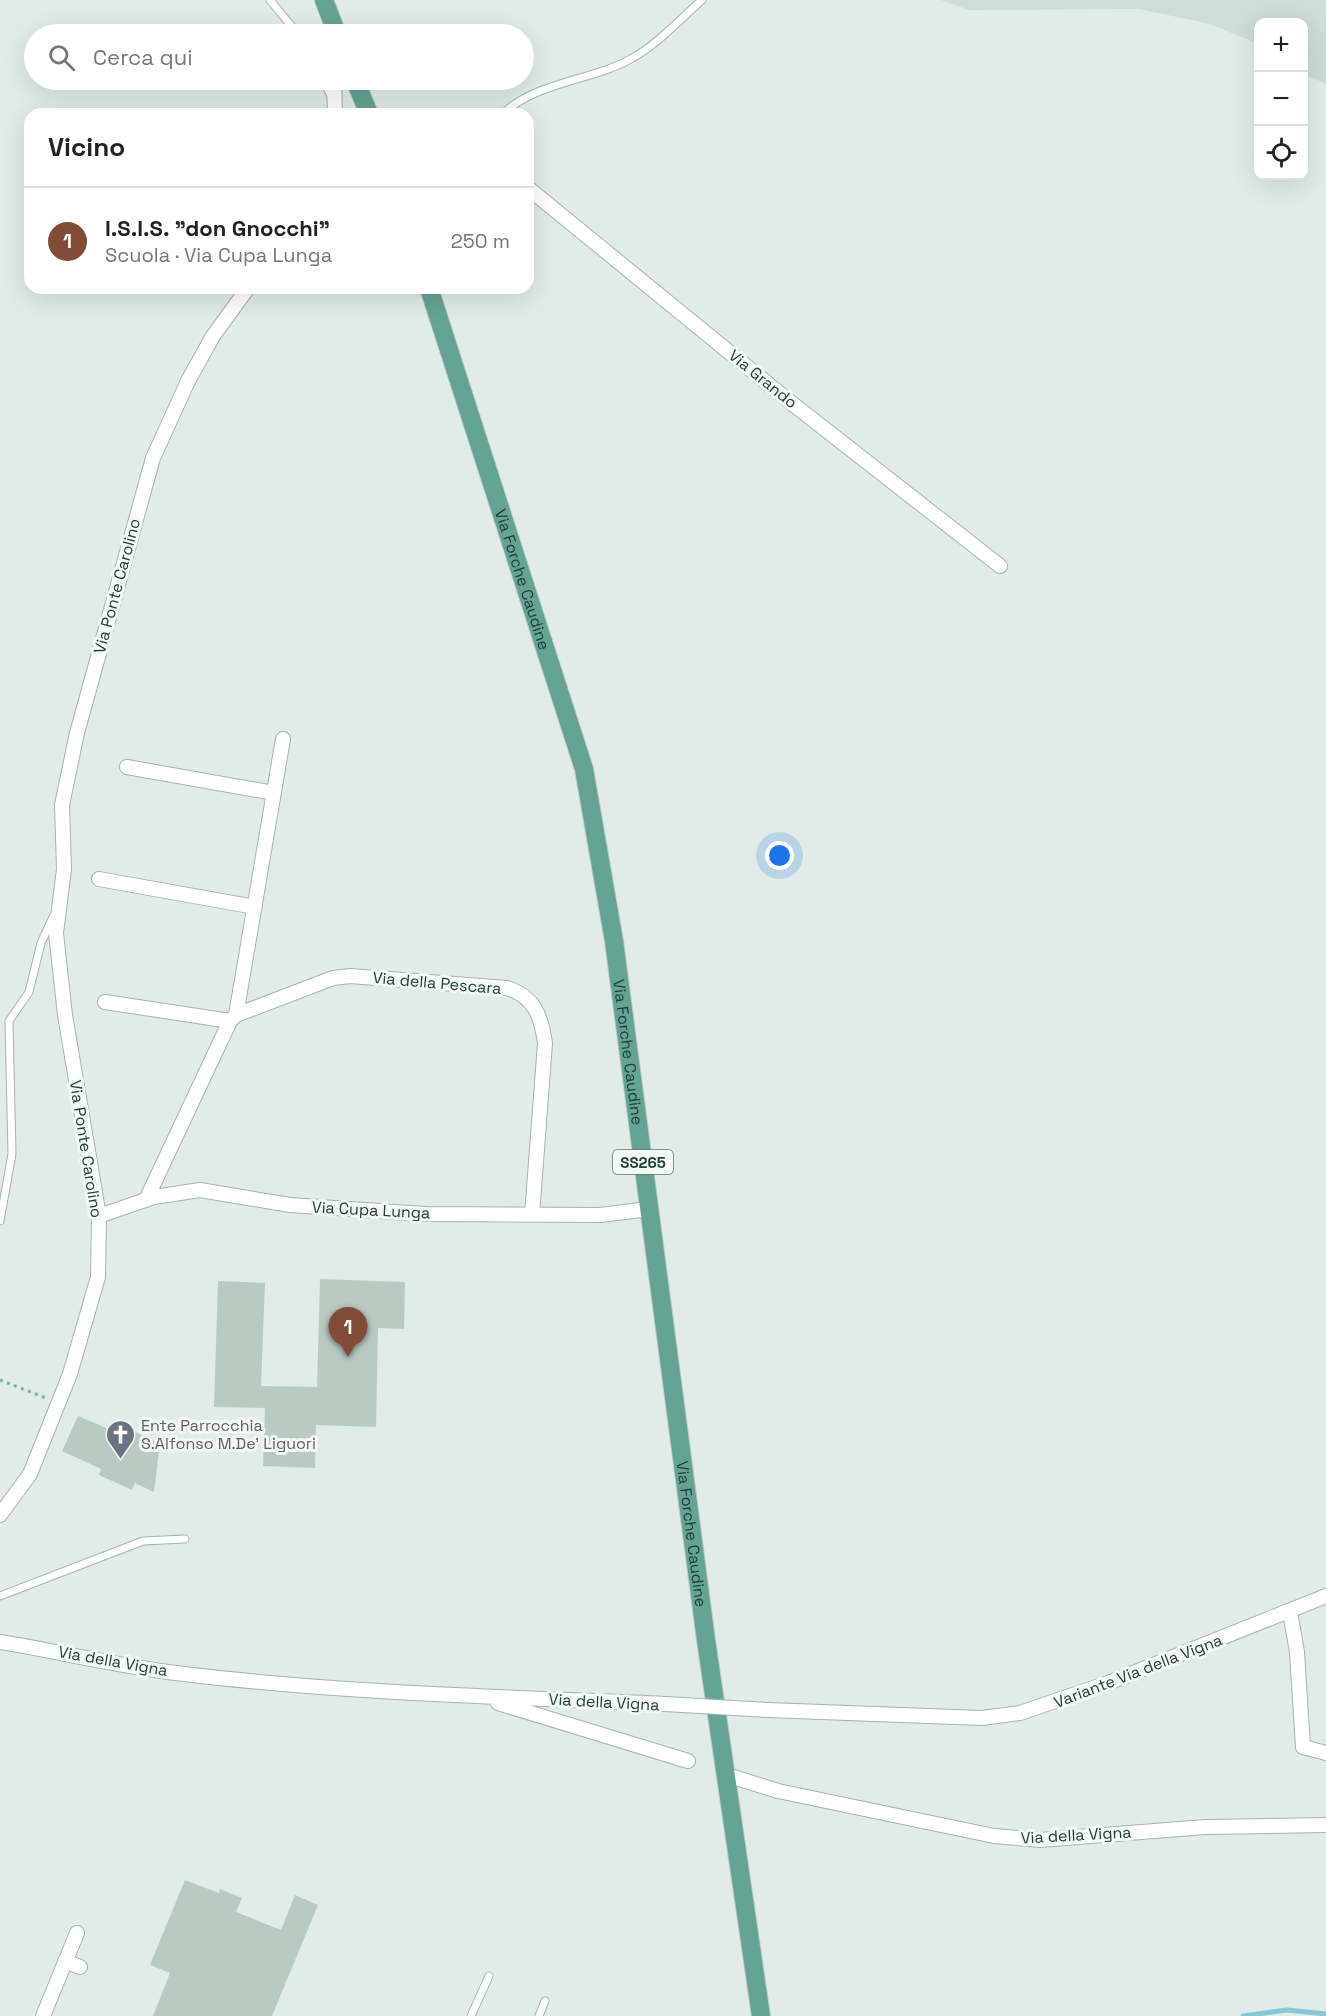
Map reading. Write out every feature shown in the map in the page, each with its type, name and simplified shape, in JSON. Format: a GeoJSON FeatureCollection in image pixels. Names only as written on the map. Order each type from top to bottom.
{"type":"FeatureCollection","features":[{"type":"Feature","properties":{"kind":"main road"},"geometry":{"type":"LineString","coordinates":[[323,0],[333,24]]}},
{"type":"Feature","properties":{"kind":"main road"},"geometry":{"type":"LineString","coordinates":[[359,90],[367,108]]}},
{"type":"Feature","properties":{"kind":"main road","name":"Via Forche Caudine"},"geometry":{"type":"LineString","coordinates":[[431,294],[584,769],[614,941],[724,1774],[760,2016]]}},
{"type":"Feature","properties":{"kind":"street"},"geometry":{"type":"LineString","coordinates":[[323,0],[327,24]]}},
{"type":"Feature","properties":{"kind":"street"},"geometry":{"type":"LineString","coordinates":[[335,90],[336,108]]}},
{"type":"Feature","properties":{"kind":"street","name":"Via Grando"},"geometry":{"type":"LineString","coordinates":[[534,193],[789,400],[1000,566]]}},
{"type":"Feature","properties":{"kind":"street","name":"Via Ponte Carolino"},"geometry":{"type":"LineString","coordinates":[[0,1515],[30,1474],[70,1374],[98,1277],[99,1216],[65,1015],[56,933],[64,869],[62,805],[77,733],[153,458],[188,381],[213,336],[244,294]]}},
{"type":"Feature","properties":{"kind":"street"},"geometry":{"type":"LineString","coordinates":[[425,294],[442,327]]}},
{"type":"Feature","properties":{"kind":"street"},"geometry":{"type":"LineString","coordinates":[[146,1200],[233,1018],[255,907],[283,739]]}},
{"type":"Feature","properties":{"kind":"street"},"geometry":{"type":"LineString","coordinates":[[127,767],[274,793]]}},
{"type":"Feature","properties":{"kind":"street"},"geometry":{"type":"LineString","coordinates":[[99,879],[255,907]]}},
{"type":"Feature","properties":{"kind":"street","name":"Via della Pescara"},"geometry":{"type":"LineString","coordinates":[[233,1018],[333,978],[350,976],[507,988],[527,997],[541,1016],[545,1043],[532,1215]]}},
{"type":"Feature","properties":{"kind":"street"},"geometry":{"type":"LineString","coordinates":[[105,1002],[233,1018]]}},
{"type":"Feature","properties":{"kind":"street","name":"Via Cupa Lunga"},"geometry":{"type":"LineString","coordinates":[[99,1216],[146,1200],[200,1190],[290,1205],[425,1214],[600,1215],[649,1209]]}},
{"type":"Feature","properties":{"kind":"street","name":"Variante Via della Vigna"},"geometry":{"type":"LineString","coordinates":[[982,1718],[1020,1713],[1043,1707],[1326,1596]]}},
{"type":"Feature","properties":{"kind":"street"},"geometry":{"type":"LineString","coordinates":[[1290,1612],[1297,1652],[1303,1747],[1326,1753]]}},
{"type":"Feature","properties":{"kind":"street","name":"Via della Vigna"},"geometry":{"type":"LineString","coordinates":[[0,1642],[182,1674],[275,1683],[477,1696],[982,1718]]}},
{"type":"Feature","properties":{"kind":"street","name":"Via della Vigna"},"geometry":{"type":"LineString","coordinates":[[477,1696],[688,1761]]}},
{"type":"Feature","properties":{"kind":"street","name":"Via della Vigna"},"geometry":{"type":"LineString","coordinates":[[724,1774],[778,1791],[1005,1837],[1040,1840],[1205,1827],[1326,1825]]}},
{"type":"Feature","properties":{"kind":"street"},"geometry":{"type":"LineString","coordinates":[[43,2016],[77,1933]]}},
{"type":"Feature","properties":{"kind":"street"},"geometry":{"type":"LineString","coordinates":[[65,1961],[80,1967]]}},
{"type":"Feature","properties":{"kind":"lane"},"geometry":{"type":"LineString","coordinates":[[270,0],[290,24]]}},
{"type":"Feature","properties":{"kind":"lane"},"geometry":{"type":"LineString","coordinates":[[509,108],[528,98],[634,58],[702,0]]}},
{"type":"Feature","properties":{"kind":"lane"},"geometry":{"type":"LineString","coordinates":[[327,90],[335,108]]}},
{"type":"Feature","properties":{"kind":"lane","name":"Via Ponte Carolino"},"geometry":{"type":"LineString","coordinates":[[0,1221],[12,1154],[9,1021],[29,992],[41,943],[58,907]]}},
{"type":"Feature","properties":{"kind":"lane"},"geometry":{"type":"LineString","coordinates":[[0,1596],[143,1541],[185,1539]]}},
{"type":"Feature","properties":{"kind":"lane"},"geometry":{"type":"LineString","coordinates":[[471,2016],[489,1976]]}},
{"type":"Feature","properties":{"kind":"lane"},"geometry":{"type":"LineString","coordinates":[[539,2016],[545,2001]]}},
{"type":"Feature","properties":{"kind":"path"},"geometry":{"type":"LineString","coordinates":[[0,1380],[58,1404]]}},
{"type":"Feature","properties":{"kind":"shaded area"},"geometry":{"type":"Polygon","coordinates":[[[941,0],[1326,0],[1326,84],[1308,76],[1308,18],[1254,18],[1254,42],[1210,24],[1139,9],[969,10],[941,0]]]}},
{"type":"Feature","properties":{"kind":"building"},"geometry":{"type":"Polygon","coordinates":[[[320,1279],[405,1282],[404,1329],[378,1328],[376,1427],[316,1425],[315,1468],[263,1466],[265,1408],[214,1407],[218,1281],[265,1283],[261,1386],[317,1387],[320,1279]]]}},
{"type":"Feature","properties":{"kind":"building","name":"Ente Parrocchia S.Alfonso M.De' Liguori"},"geometry":{"type":"Polygon","coordinates":[[[78,1416],[116,1432],[119,1425],[160,1443],[154,1492],[135,1483],[132,1490],[99,1475],[101,1469],[62,1451],[78,1416]]]}},
{"type":"Feature","properties":{"kind":"building"},"geometry":{"type":"Polygon","coordinates":[[[185,1880],[219,1893],[220,1889],[242,1898],[236,1912],[281,1930],[295,1895],[318,1905],[272,2016],[153,2016],[170,1973],[150,1965],[185,1880]]]}},
{"type":"Feature","properties":{"kind":"waterway"},"geometry":{"type":"LineString","coordinates":[[1243,2016],[1287,2010],[1326,2014]]}},
{"type":"Feature","properties":{"kind":"place","name":"I.S.I.S. \"don Gnocchi\""},"geometry":{"type":"Point","coordinates":[348,1357]}},
{"type":"Feature","properties":{"kind":"place","name":"Ente Parrocchia S.Alfonso M.De' Liguori"},"geometry":{"type":"Point","coordinates":[120,1460]}}]}
